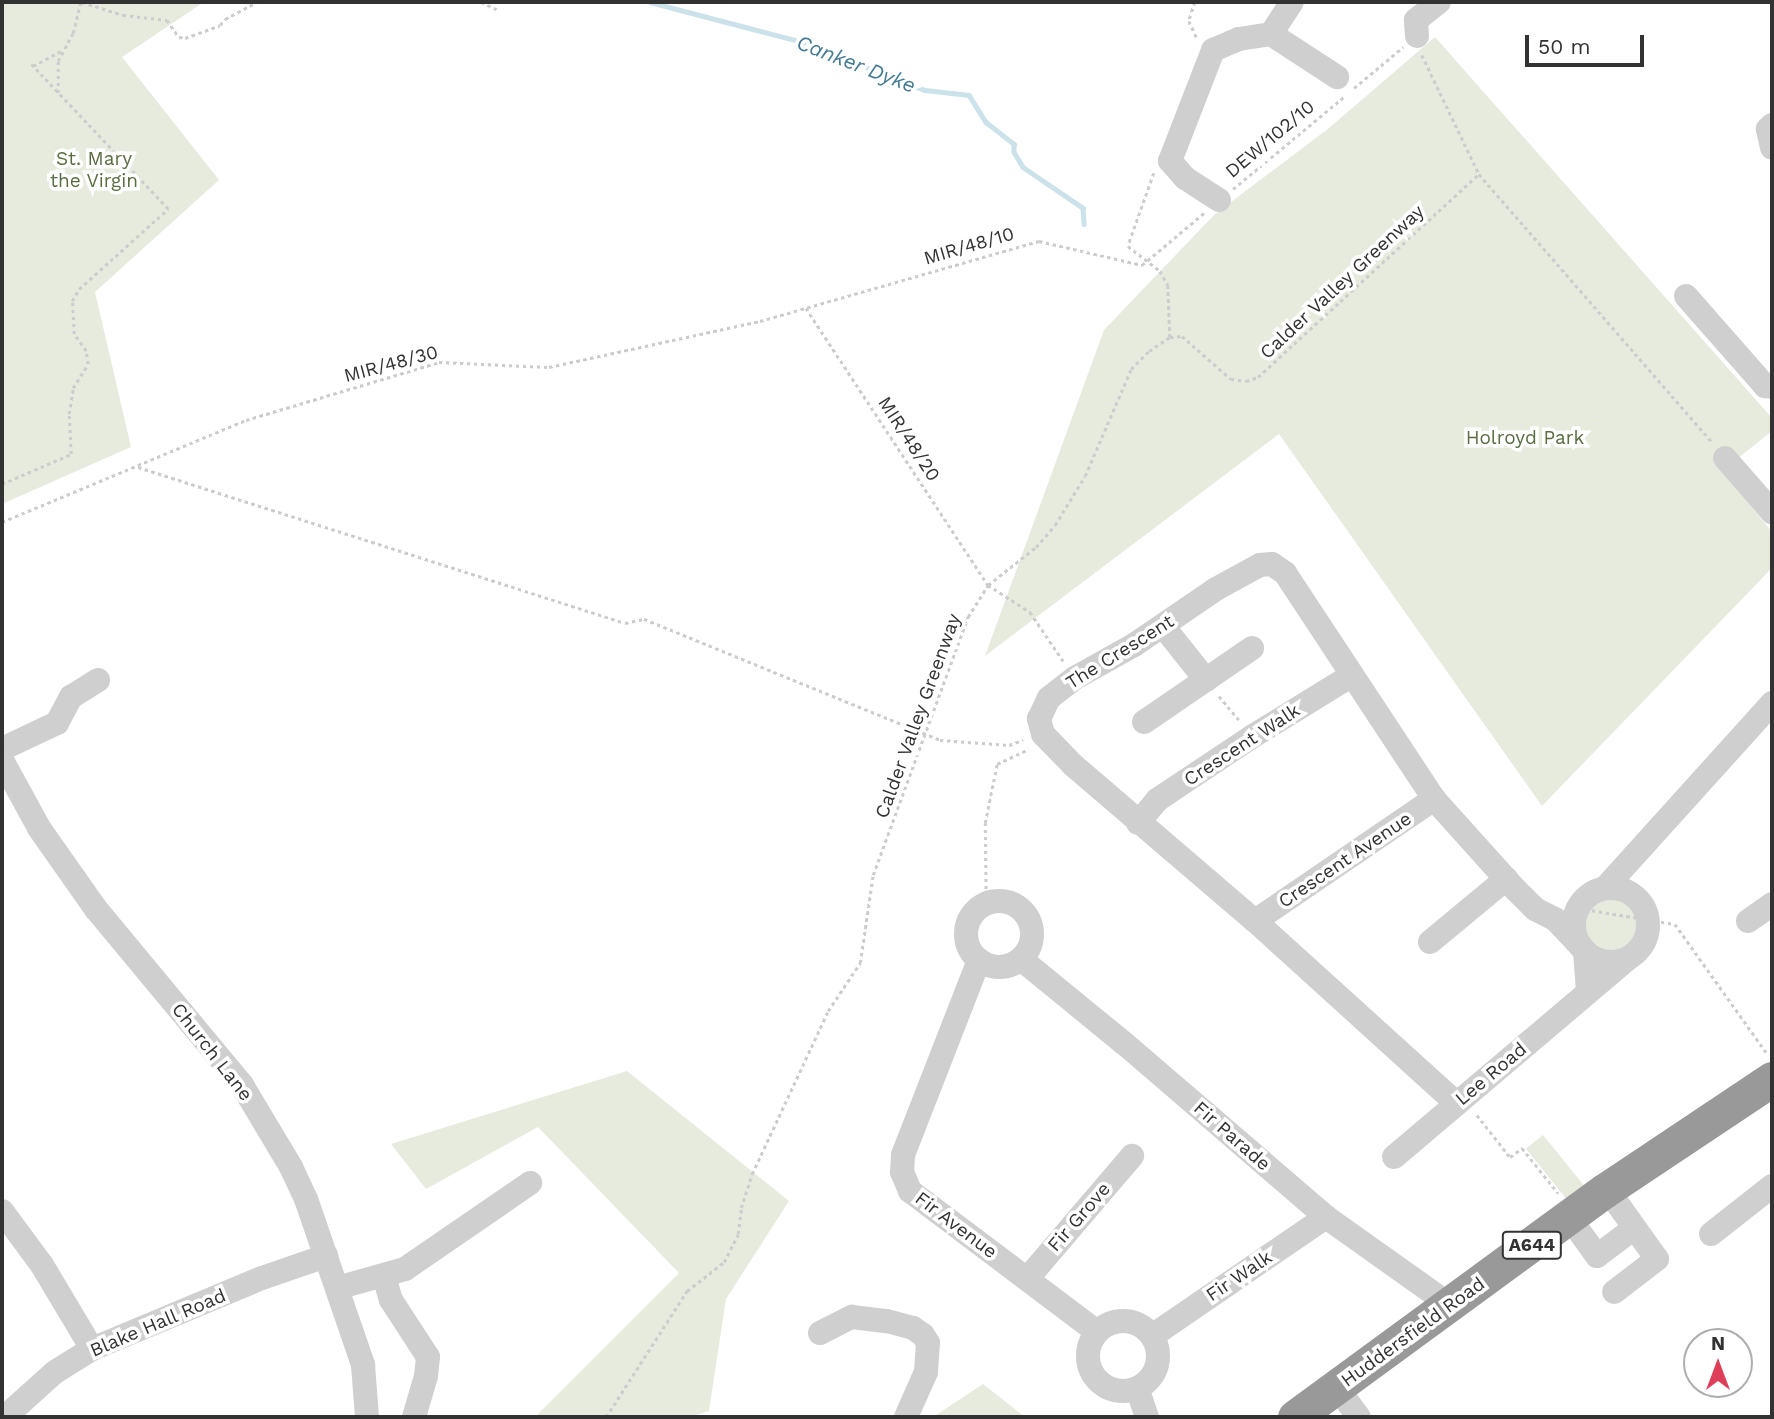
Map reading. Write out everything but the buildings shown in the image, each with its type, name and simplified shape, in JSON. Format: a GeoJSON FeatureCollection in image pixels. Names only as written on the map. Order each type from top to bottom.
{"type":"FeatureCollection","features":[{"type":"Feature","properties":{"kind":"highway","name":"Huddersfield Road"},"geometry":{"type":"LineString","coordinates":[[1295,1417],[1607,1189],[1772,1079]]}},
{"type":"Feature","properties":{"kind":"street"},"geometry":{"type":"LineString","coordinates":[[1271,34],[1292,2]]}},
{"type":"Feature","properties":{"kind":"street"},"geometry":{"type":"LineString","coordinates":[[1417,36],[1416,20],[1439,2]]}},
{"type":"Feature","properties":{"kind":"street"},"geometry":{"type":"LineString","coordinates":[[1219,200],[1185,178],[1170,161],[1213,50],[1239,39],[1271,34],[1345,87]]}},
{"type":"Feature","properties":{"kind":"street"},"geometry":{"type":"LineString","coordinates":[[1686,296],[1765,386],[1772,387]]}},
{"type":"Feature","properties":{"kind":"street"},"geometry":{"type":"LineString","coordinates":[[1725,458],[1772,512]]}},
{"type":"Feature","properties":{"kind":"street","name":"The Crescent"},"geometry":{"type":"LineString","coordinates":[[1043,734],[1039,719],[1049,698],[1075,678],[1163,626],[1227,583],[1259,565],[1272,564],[1285,573],[1434,799],[1535,909],[1569,916],[1585,951]]}},
{"type":"Feature","properties":{"kind":"street"},"geometry":{"type":"LineString","coordinates":[[1163,626],[1206,680]]}},
{"type":"Feature","properties":{"kind":"street"},"geometry":{"type":"LineString","coordinates":[[1144,722],[1252,648]]}},
{"type":"Feature","properties":{"kind":"street","name":"Crescent Walk"},"geometry":{"type":"LineString","coordinates":[[1138,823],[1157,800],[1352,675]]}},
{"type":"Feature","properties":{"kind":"street"},"geometry":{"type":"LineString","coordinates":[[2,749],[57,723],[71,697],[97,680]]}},
{"type":"Feature","properties":{"kind":"street"},"geometry":{"type":"LineString","coordinates":[[1569,916],[1584,898],[1605,888],[1772,703]]}},
{"type":"Feature","properties":{"kind":"street"},"geometry":{"type":"LineString","coordinates":[[1043,734],[1073,765],[1138,823],[1460,1100]]}},
{"type":"Feature","properties":{"kind":"street","name":"Church Lane"},"geometry":{"type":"LineString","coordinates":[[2,760],[39,828],[96,909],[242,1085],[291,1167],[326,1256],[363,1365],[367,1417]]}},
{"type":"Feature","properties":{"kind":"street","name":"Crescent Avenue"},"geometry":{"type":"LineString","coordinates":[[1255,921],[1434,799]]}},
{"type":"Feature","properties":{"kind":"street","name":"Lee Road"},"geometry":{"type":"LineString","coordinates":[[1394,1157],[1630,957],[1646,937],[1638,852]]}},
{"type":"Feature","properties":{"kind":"street"},"geometry":{"type":"LineString","coordinates":[[1430,942],[1506,879]]}},
{"type":"Feature","properties":{"kind":"street"},"geometry":{"type":"LineString","coordinates":[[1605,888],[1618,888],[1644,911]]}},
{"type":"Feature","properties":{"kind":"street"},"geometry":{"type":"LineString","coordinates":[[1007,901],[1025,912],[1033,931],[1028,951],[1021,959],[1000,967],[979,960],[972,953],[966,934],[971,915],[986,903],[1007,901]]}},
{"type":"Feature","properties":{"kind":"street"},"geometry":{"type":"LineString","coordinates":[[1748,921],[1772,904]]}},
{"type":"Feature","properties":{"kind":"street"},"geometry":{"type":"LineString","coordinates":[[1585,951],[1605,962],[1630,957]]}},
{"type":"Feature","properties":{"kind":"street"},"geometry":{"type":"LineString","coordinates":[[1585,951],[1588,992]]}},
{"type":"Feature","properties":{"kind":"street","name":"Fir Parade"},"geometry":{"type":"LineString","coordinates":[[1021,959],[1125,1044],[1326,1217],[1450,1305]]}},
{"type":"Feature","properties":{"kind":"street","name":"Fir Avenue"},"geometry":{"type":"LineString","coordinates":[[979,960],[903,1155],[902,1172],[910,1191],[1097,1332]]}},
{"type":"Feature","properties":{"kind":"street","name":"Fir Grove"},"geometry":{"type":"LineString","coordinates":[[1027,1279],[1132,1156]]}},
{"type":"Feature","properties":{"kind":"street"},"geometry":{"type":"LineString","coordinates":[[337,1288],[405,1269],[530,1183]]}},
{"type":"Feature","properties":{"kind":"street"},"geometry":{"type":"LineString","coordinates":[[1712,1234],[1772,1186]]}},
{"type":"Feature","properties":{"kind":"street"},"geometry":{"type":"LineString","coordinates":[[1607,1189],[1657,1259],[1614,1292]]}},
{"type":"Feature","properties":{"kind":"street"},"geometry":{"type":"LineString","coordinates":[[2,1211],[42,1265],[92,1349]]}},
{"type":"Feature","properties":{"kind":"street"},"geometry":{"type":"LineString","coordinates":[[1572,1216],[1597,1256],[1633,1229]]}},
{"type":"Feature","properties":{"kind":"street","name":"Fir Walk"},"geometry":{"type":"LineString","coordinates":[[1152,1336],[1326,1217]]}},
{"type":"Feature","properties":{"kind":"street","name":"Blake Hall Road"},"geometry":{"type":"LineString","coordinates":[[5,1417],[55,1372],[92,1349],[262,1278],[326,1256]]}},
{"type":"Feature","properties":{"kind":"street"},"geometry":{"type":"LineString","coordinates":[[384,1276],[391,1300],[428,1357],[426,1376],[414,1417]]}},
{"type":"Feature","properties":{"kind":"street"},"geometry":{"type":"LineString","coordinates":[[820,1333],[852,1317],[887,1321],[923,1335],[928,1343],[926,1372],[906,1417]]}},
{"type":"Feature","properties":{"kind":"street"},"geometry":{"type":"LineString","coordinates":[[1125,1321],[1136,1323],[1152,1336],[1159,1355],[1157,1366],[1146,1383],[1137,1388],[1114,1390],[1095,1377],[1088,1354],[1097,1332],[1105,1326],[1125,1321]]}},
{"type":"Feature","properties":{"kind":"street"},"geometry":{"type":"LineString","coordinates":[[1137,1388],[1147,1417]]}},
{"type":"Feature","properties":{"kind":"street"},"geometry":{"type":"LineString","coordinates":[[1337,1388],[1359,1417]]}},
{"type":"Feature","properties":{"kind":"path"},"geometry":{"type":"LineString","coordinates":[[58,93],[58,61],[61,50],[72,33],[82,2],[122,15],[167,20],[179,37],[185,38],[220,25],[225,19],[257,2]]}},
{"type":"Feature","properties":{"kind":"path"},"geometry":{"type":"LineString","coordinates":[[481,2],[498,10]]}},
{"type":"Feature","properties":{"kind":"path"},"geometry":{"type":"LineString","coordinates":[[1417,36],[1424,64],[1479,174],[1725,458]]}},
{"type":"Feature","properties":{"kind":"path","name":"DEW/102/10"},"geometry":{"type":"LineString","coordinates":[[1142,265],[1345,87],[1417,36]]}},
{"type":"Feature","properties":{"kind":"path"},"geometry":{"type":"LineString","coordinates":[[2,484],[71,454],[69,414],[73,388],[88,364],[86,351],[74,334],[72,301],[79,289],[168,209],[32,65],[61,50]]}},
{"type":"Feature","properties":{"kind":"path","name":"Calder Valley Greenway"},"geometry":{"type":"LineString","coordinates":[[606,1417],[687,1291],[724,1262],[738,1234],[741,1208],[751,1174],[828,1011],[860,963],[873,875],[928,732],[968,617],[988,585],[1036,547],[1055,525],[1085,476],[1131,369],[1149,351],[1170,337],[1182,336],[1231,379],[1246,381],[1258,377],[1479,174]]}},
{"type":"Feature","properties":{"kind":"path","name":"MIR/48/10"},"geometry":{"type":"LineString","coordinates":[[806,308],[1039,241],[1142,265]]}},
{"type":"Feature","properties":{"kind":"path","name":"MIR/48/20"},"geometry":{"type":"LineString","coordinates":[[806,308],[988,585]]}},
{"type":"Feature","properties":{"kind":"path","name":"MIR/48/30"},"geometry":{"type":"LineString","coordinates":[[2,522],[246,420],[439,362],[549,367],[806,308]]}},
{"type":"Feature","properties":{"kind":"path"},"geometry":{"type":"LineString","coordinates":[[136,467],[625,623],[644,619],[928,732],[940,740],[1009,745],[1043,734]]}},
{"type":"Feature","properties":{"kind":"path"},"geometry":{"type":"LineString","coordinates":[[988,585],[1030,612],[1075,678]]}},
{"type":"Feature","properties":{"kind":"path"},"geometry":{"type":"LineString","coordinates":[[1206,680],[1253,736]]}},
{"type":"Feature","properties":{"kind":"path"},"geometry":{"type":"LineString","coordinates":[[986,903],[985,823],[997,764],[1028,750],[1043,734]]}},
{"type":"Feature","properties":{"kind":"path"},"geometry":{"type":"LineString","coordinates":[[1569,916],[1644,911],[1675,924],[1772,1062]]}},
{"type":"Feature","properties":{"kind":"path"},"geometry":{"type":"LineString","coordinates":[[1460,1100],[1510,1157],[1522,1148],[1572,1216]]}},
{"type":"Feature","properties":{"kind":"green space","name":"St. Mary the Virgin"},"geometry":{"type":"Polygon","coordinates":[[[2,2],[204,2],[122,57],[219,180],[95,292],[131,447],[2,504],[2,2]]]}},
{"type":"Feature","properties":{"kind":"green space","name":"Holroyd Park"},"geometry":{"type":"Polygon","coordinates":[[[1435,37],[1772,418],[1772,431],[1722,471],[1772,532],[1772,568],[1542,806],[1279,434],[985,656],[1104,330],[1214,215],[1329,128],[1435,37]]]}},
{"type":"Feature","properties":{"kind":"green space"},"geometry":{"type":"Polygon","coordinates":[[[1618,889],[1637,899],[1645,911],[1645,939],[1637,951],[1625,959],[1604,961],[1585,951],[1577,939],[1575,918],[1585,899],[1597,891],[1618,889]]]}},
{"type":"Feature","properties":{"kind":"green space"},"geometry":{"type":"Polygon","coordinates":[[[627,1071],[789,1201],[726,1299],[709,1411],[690,1417],[535,1417],[679,1273],[538,1127],[426,1189],[391,1144],[627,1071]]]}},
{"type":"Feature","properties":{"kind":"green space"},"geometry":{"type":"Polygon","coordinates":[[[1543,1135],[1586,1188],[1569,1202],[1526,1149],[1543,1135]]]}},
{"type":"Feature","properties":{"kind":"green space"},"geometry":{"type":"Polygon","coordinates":[[[983,1384],[1025,1417],[933,1417],[983,1384]]]}},
{"type":"Feature","properties":{"kind":"waterway","name":"Canker Dyke"},"geometry":{"type":"LineString","coordinates":[[650,2],[799,41],[925,90],[969,95],[986,122],[1014,144],[1014,152],[1023,167],[1083,208],[1084,224]]}}]}
